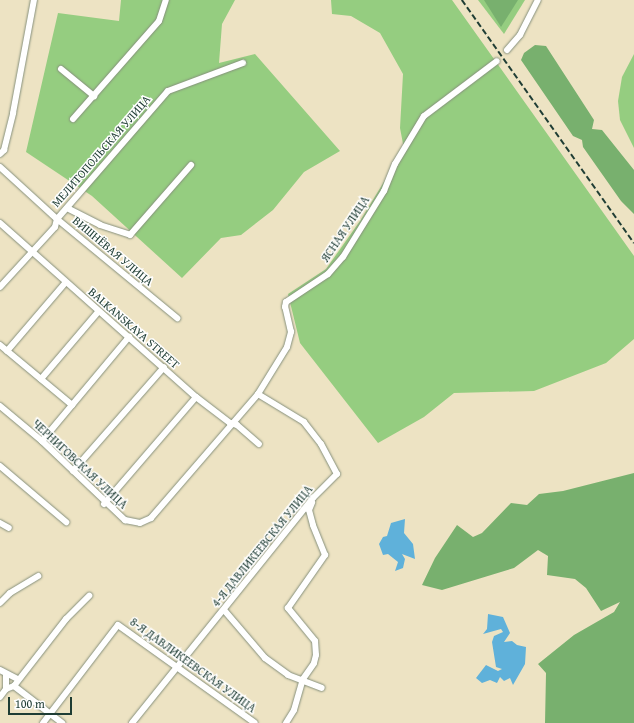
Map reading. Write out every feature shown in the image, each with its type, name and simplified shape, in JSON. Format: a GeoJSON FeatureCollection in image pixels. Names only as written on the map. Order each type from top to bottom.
{"type":"FeatureCollection","features":[{"type":"Feature","properties":{"kind":"street"},"geometry":{"type":"LineString","coordinates":[[0,154],[4,150],[13,113],[34,0]]}},
{"type":"Feature","properties":{"kind":"street"},"geometry":{"type":"LineString","coordinates":[[73,119],[159,21],[166,0]]}},
{"type":"Feature","properties":{"kind":"street"},"geometry":{"type":"LineString","coordinates":[[507,50],[520,35],[538,0]]}},
{"type":"Feature","properties":{"kind":"street","name":"ЯСНАЯ УЛИЦА"},"geometry":{"type":"LineString","coordinates":[[150,518],[230,423],[258,394],[287,347],[291,332],[285,307],[286,302],[328,274],[342,257],[384,191],[395,164],[414,131],[431,110],[497,61]]}},
{"type":"Feature","properties":{"kind":"street","name":"МЕЛИТОПОЛЬСКАЯ УЛИЦА"},"geometry":{"type":"LineString","coordinates":[[0,287],[30,251],[55,227],[57,219],[168,91],[243,63]]}},
{"type":"Feature","properties":{"kind":"street"},"geometry":{"type":"LineString","coordinates":[[61,69],[94,96]]}},
{"type":"Feature","properties":{"kind":"street"},"geometry":{"type":"LineString","coordinates":[[67,208],[100,225],[130,235],[192,165]]}},
{"type":"Feature","properties":{"kind":"street","name":"ВИШНЁВАЯ УЛИЦА"},"geometry":{"type":"LineString","coordinates":[[0,167],[57,219],[177,318]]}},
{"type":"Feature","properties":{"kind":"street","name":"BALKANSKAYA STREET"},"geometry":{"type":"LineString","coordinates":[[0,223],[98,312],[196,397],[230,423],[237,425],[259,444]]}},
{"type":"Feature","properties":{"kind":"street"},"geometry":{"type":"LineString","coordinates":[[7,351],[66,283]]}},
{"type":"Feature","properties":{"kind":"street"},"geometry":{"type":"LineString","coordinates":[[42,379],[98,312]]}},
{"type":"Feature","properties":{"kind":"street"},"geometry":{"type":"LineString","coordinates":[[42,441],[128,337]]}},
{"type":"Feature","properties":{"kind":"street"},"geometry":{"type":"LineString","coordinates":[[0,345],[72,405]]}},
{"type":"Feature","properties":{"kind":"street"},"geometry":{"type":"LineString","coordinates":[[73,471],[164,368]]}},
{"type":"Feature","properties":{"kind":"street","name":"4-Я ДАВЛИКЕЕВСКАЯ УЛИЦА"},"geometry":{"type":"LineString","coordinates":[[132,723],[313,498],[337,474],[321,444],[304,422],[258,394]]}},
{"type":"Feature","properties":{"kind":"street"},"geometry":{"type":"LineString","coordinates":[[104,504],[196,397]]}},
{"type":"Feature","properties":{"kind":"street","name":"ЧЕРНИГОВСКАЯ УЛИЦА"},"geometry":{"type":"LineString","coordinates":[[0,406],[42,441],[104,504],[125,520],[140,523],[150,518]]}},
{"type":"Feature","properties":{"kind":"street"},"geometry":{"type":"LineString","coordinates":[[0,466],[66,522]]}},
{"type":"Feature","properties":{"kind":"street"},"geometry":{"type":"LineString","coordinates":[[286,723],[294,710],[303,679],[314,663],[316,646],[306,629],[288,608],[325,555],[310,510],[313,498]]}},
{"type":"Feature","properties":{"kind":"street"},"geometry":{"type":"LineString","coordinates":[[0,523],[9,528]]}},
{"type":"Feature","properties":{"kind":"street"},"geometry":{"type":"LineString","coordinates":[[0,603],[10,593],[38,576]]}},
{"type":"Feature","properties":{"kind":"street"},"geometry":{"type":"LineString","coordinates":[[0,697],[6,689],[14,686],[66,619],[89,596]]}},
{"type":"Feature","properties":{"kind":"street"},"geometry":{"type":"LineString","coordinates":[[224,610],[265,658],[288,675],[303,679],[322,688]]}},
{"type":"Feature","properties":{"kind":"street","name":"8-Я ДАВЛИКЕЕВСКАЯ УЛИЦА"},"geometry":{"type":"LineString","coordinates":[[49,714],[118,624],[176,668],[255,723]]}},
{"type":"Feature","properties":{"kind":"street"},"geometry":{"type":"LineString","coordinates":[[0,670],[18,679]]}},
{"type":"Feature","properties":{"kind":"street"},"geometry":{"type":"LineString","coordinates":[[6,674],[6,689]]}},
{"type":"Feature","properties":{"kind":"street"},"geometry":{"type":"LineString","coordinates":[[14,686],[62,723]]}},
{"type":"Feature","properties":{"kind":"street"},"geometry":{"type":"LineString","coordinates":[[43,723],[49,714]]}},
{"type":"Feature","properties":{"kind":"green space"},"geometry":{"type":"Polygon","coordinates":[[[121,0],[235,0],[222,24],[219,63],[255,54],[340,151],[304,172],[273,210],[241,235],[221,238],[182,278],[92,196],[26,152],[58,13],[119,21],[121,0]]]}},
{"type":"Feature","properties":{"kind":"green space"},"geometry":{"type":"Polygon","coordinates":[[[331,0],[452,0],[634,256],[634,339],[606,363],[534,391],[454,393],[424,417],[378,443],[300,343],[288,294],[326,269],[360,221],[404,149],[400,128],[403,74],[380,33],[351,16],[332,14],[331,0]]]}},
{"type":"Feature","properties":{"kind":"green space"},"geometry":{"type":"Polygon","coordinates":[[[478,0],[525,0],[504,34],[478,0]]]}},
{"type":"Feature","properties":{"kind":"green space"},"geometry":{"type":"Polygon","coordinates":[[[484,0],[518,0],[501,27],[484,0]]]}},
{"type":"Feature","properties":{"kind":"green space"},"geometry":{"type":"Polygon","coordinates":[[[535,45],[546,46],[594,120],[592,129],[602,130],[634,170],[634,214],[621,201],[583,147],[582,140],[573,136],[521,60],[524,53],[535,45]]]}},
{"type":"Feature","properties":{"kind":"green space"},"geometry":{"type":"Polygon","coordinates":[[[634,54],[634,148],[620,120],[618,101],[622,77],[634,54]]]}},
{"type":"Feature","properties":{"kind":"green space"},"geometry":{"type":"Polygon","coordinates":[[[634,473],[634,723],[545,723],[546,673],[538,664],[574,635],[614,612],[620,602],[601,611],[586,588],[575,579],[547,575],[548,556],[538,550],[514,568],[442,590],[422,585],[435,558],[457,525],[473,537],[482,533],[511,503],[527,505],[539,494],[563,491],[634,473]]]}},
{"type":"Feature","properties":{"kind":"water"},"geometry":{"type":"Polygon","coordinates":[[[405,519],[404,533],[413,544],[415,559],[402,554],[405,559],[403,568],[395,571],[398,562],[388,554],[383,555],[379,544],[383,537],[387,536],[391,523],[405,519]]]}},
{"type":"Feature","properties":{"kind":"water"},"geometry":{"type":"Polygon","coordinates":[[[488,614],[503,617],[510,633],[504,642],[512,641],[517,645],[526,647],[525,664],[513,685],[510,678],[504,681],[500,677],[497,683],[490,680],[482,683],[476,678],[486,665],[498,671],[502,669],[496,667],[492,642],[494,636],[503,632],[501,629],[483,634],[487,629],[488,614]]]}},
{"type":"Feature","properties":{"kind":"railway"},"geometry":{"type":"LineString","coordinates":[[462,0],[634,243]]}}]}
